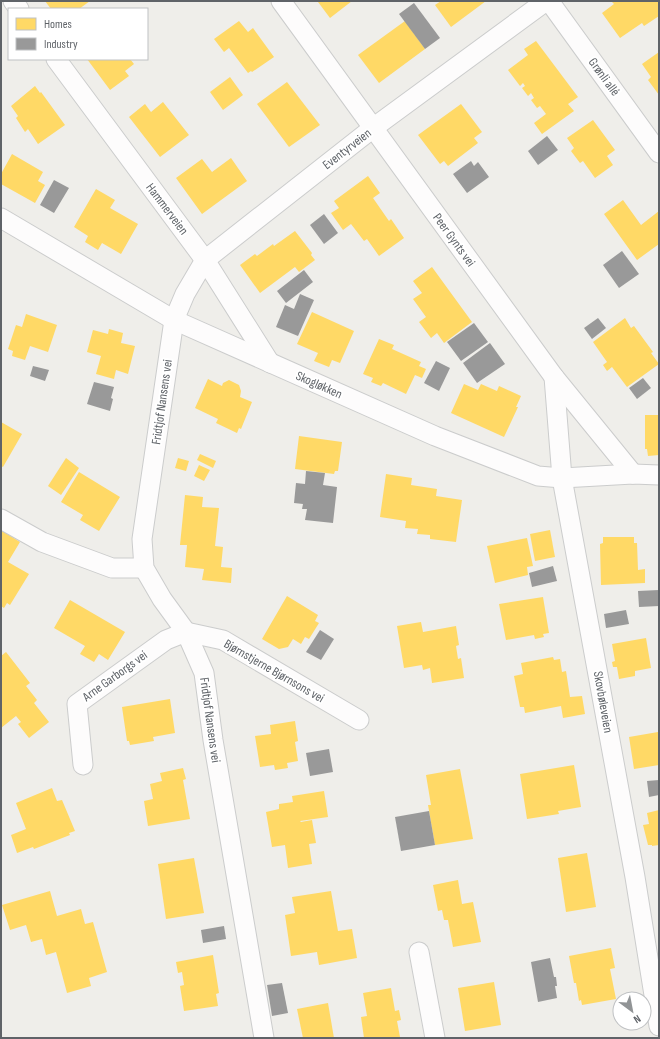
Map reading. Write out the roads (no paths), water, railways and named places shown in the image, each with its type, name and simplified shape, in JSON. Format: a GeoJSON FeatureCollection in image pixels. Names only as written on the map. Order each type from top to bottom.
{"type":"FeatureCollection","features":[{"type":"Feature","properties":{"kind":"street","name":"Peer Gynts vei"},"geometry":{"type":"LineString","coordinates":[[281,1],[554,377],[633,474]]}},
{"type":"Feature","properties":{"kind":"street","name":"Eventyrveien"},"geometry":{"type":"LineString","coordinates":[[174,320],[184,294],[205,260],[374,128],[547,1]]}},
{"type":"Feature","properties":{"kind":"street","name":"Grønli allé"},"geometry":{"type":"LineString","coordinates":[[547,1],[659,153]]}},
{"type":"Feature","properties":{"kind":"street","name":"Hammerveien"},"geometry":{"type":"LineString","coordinates":[[57,60],[205,260],[270,363]]}},
{"type":"Feature","properties":{"kind":"street","name":"Skogløkken"},"geometry":{"type":"LineString","coordinates":[[1,218],[174,320],[435,436],[538,476],[562,478],[633,474],[659,475]]}},
{"type":"Feature","properties":{"kind":"street","name":"Fridtjof Nansens vei"},"geometry":{"type":"LineString","coordinates":[[174,320],[142,539],[144,568],[162,600],[186,632],[204,673],[213,740],[264,1038]]}},
{"type":"Feature","properties":{"kind":"street","name":"Skovbøleveien"},"geometry":{"type":"LineString","coordinates":[[554,377],[562,478],[635,877],[659,1026]]}},
{"type":"Feature","properties":{"kind":"street"},"geometry":{"type":"LineString","coordinates":[[1,519],[42,542],[112,568],[144,568]]}},
{"type":"Feature","properties":{"kind":"street","name":"Bjørnstjerne Bjørnsons vei"},"geometry":{"type":"LineString","coordinates":[[186,632],[223,640],[359,720]]}},
{"type":"Feature","properties":{"kind":"street","name":"Arne Garborgs vei"},"geometry":{"type":"LineString","coordinates":[[83,764],[77,704],[166,640],[186,632]]}},
{"type":"Feature","properties":{"kind":"street"},"geometry":{"type":"LineString","coordinates":[[419,952],[435,1038]]}}]}
